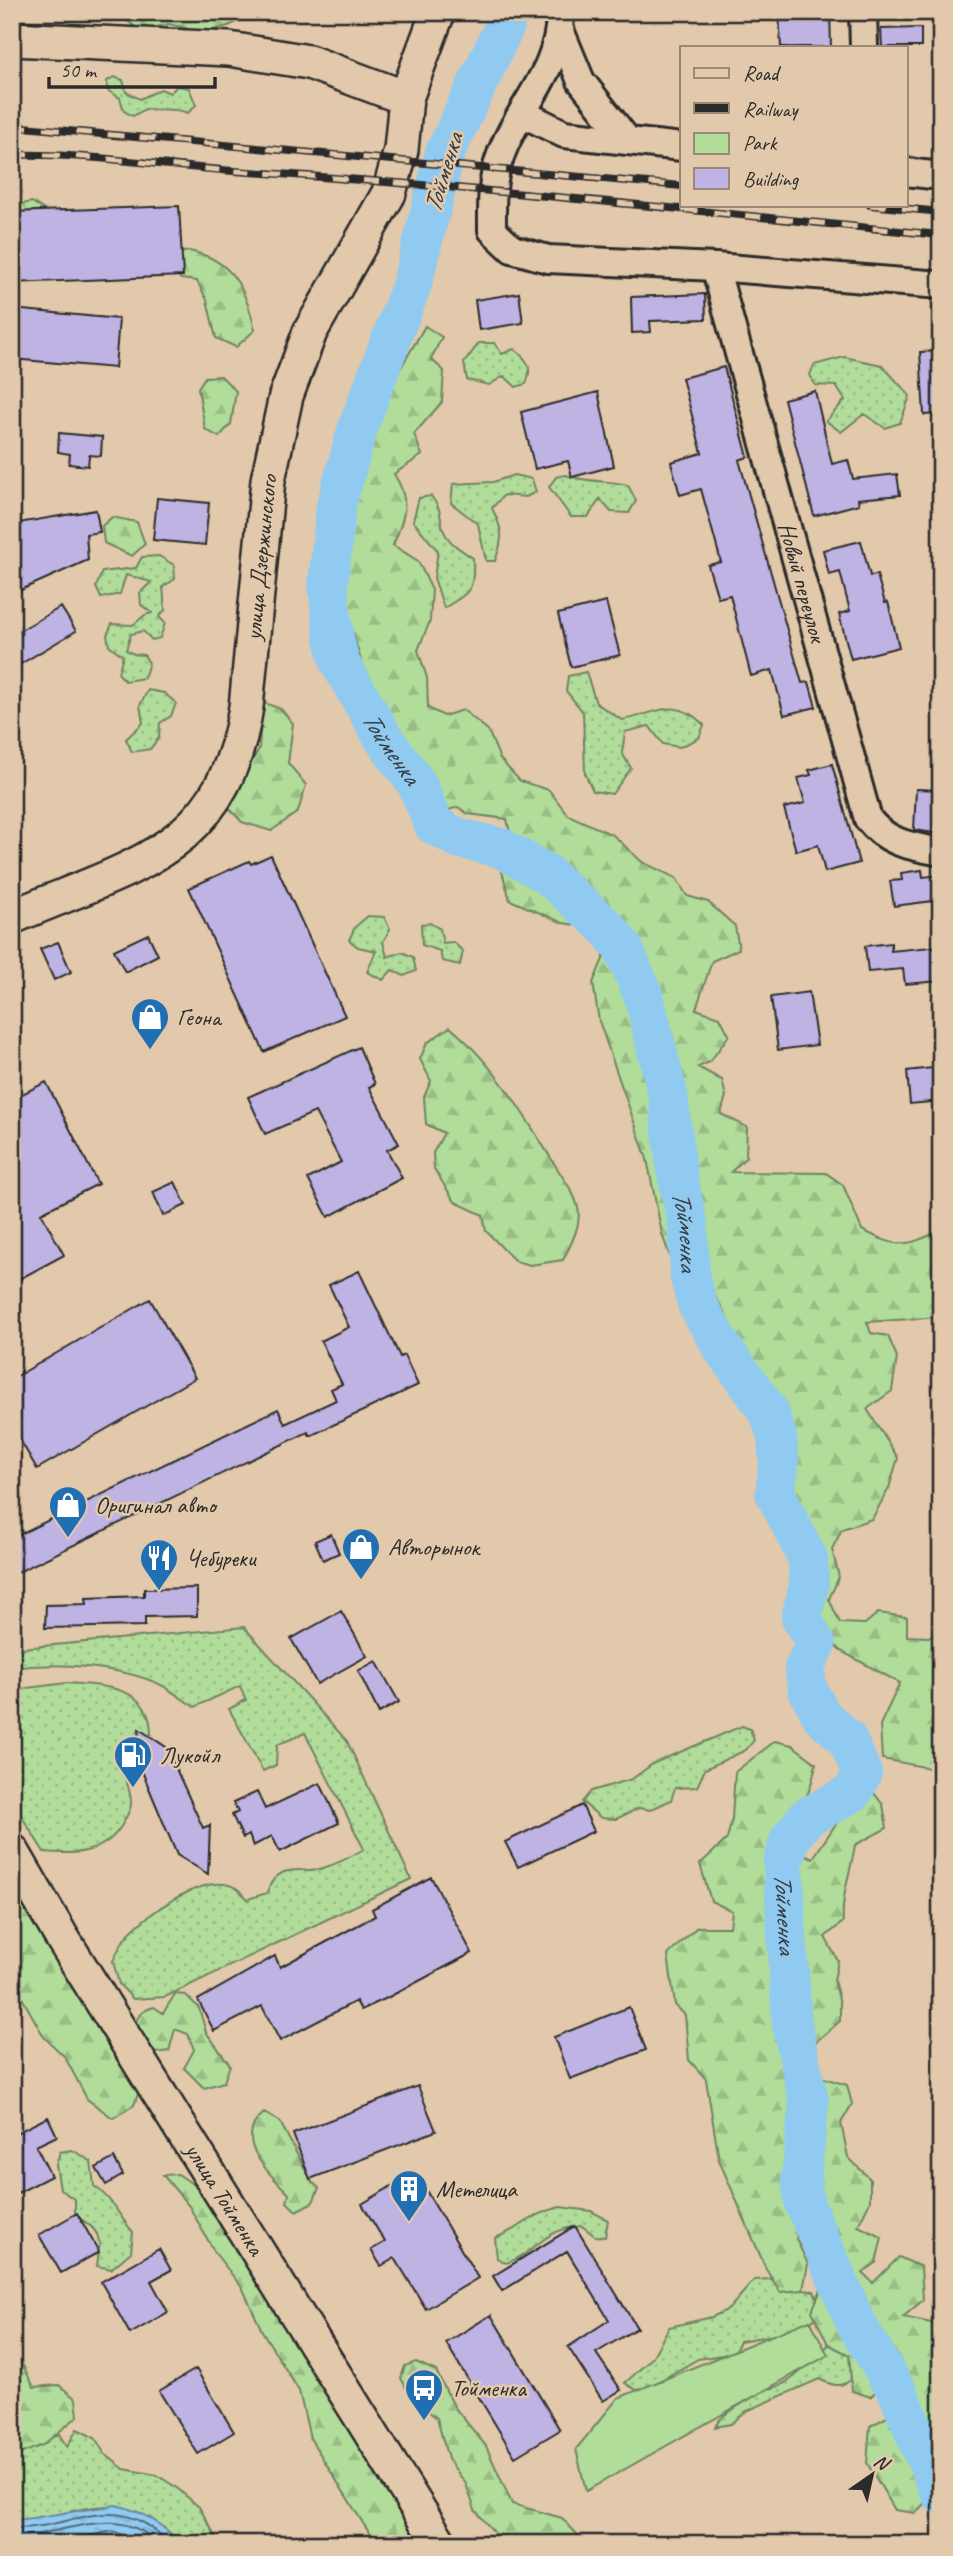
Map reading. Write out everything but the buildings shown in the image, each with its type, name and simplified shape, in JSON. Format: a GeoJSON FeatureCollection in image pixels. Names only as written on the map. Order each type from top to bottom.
{"type":"FeatureCollection","features":[{"type":"Feature","properties":{"kind":"street","name":"улица Дзержинского"},"geometry":{"type":"LineString","coordinates":[[12,917],[162,853],[199,820],[231,771],[241,743],[246,707],[268,480],[278,424],[310,332],[389,193],[401,150],[406,98],[438,12]]}},
{"type":"Feature","properties":{"kind":"street"},"geometry":{"type":"LineString","coordinates":[[863,12],[864,46]]}},
{"type":"Feature","properties":{"kind":"street"},"geometry":{"type":"LineString","coordinates":[[560,21],[549,68],[499,160],[492,192],[492,230],[512,249],[548,259],[715,267],[941,285]]}},
{"type":"Feature","properties":{"kind":"street"},"geometry":{"type":"LineString","coordinates":[[560,21],[581,81],[628,141]]}},
{"type":"Feature","properties":{"kind":"street"},"geometry":{"type":"LineString","coordinates":[[12,39],[229,49],[309,62],[406,98]]}},
{"type":"Feature","properties":{"kind":"street"},"geometry":{"type":"LineString","coordinates":[[524,114],[564,134],[680,147]]}},
{"type":"Feature","properties":{"kind":"street"},"geometry":{"type":"LineString","coordinates":[[908,172],[941,176]]}},
{"type":"Feature","properties":{"kind":"street","name":"Новый переулок"},"geometry":{"type":"LineString","coordinates":[[715,267],[868,819],[880,833],[897,843],[941,852]]}},
{"type":"Feature","properties":{"kind":"street","name":"улица Тойменка"},"geometry":{"type":"LineString","coordinates":[[12,1851],[61,1937],[440,2544]]}},
{"type":"Feature","properties":{"kind":"green space"},"geometry":{"type":"Polygon","coordinates":[[[135,12],[251,12],[231,25],[204,33],[169,24],[140,31],[128,21],[135,12]]]}},
{"type":"Feature","properties":{"kind":"green space"},"geometry":{"type":"Polygon","coordinates":[[[114,77],[123,80],[126,92],[140,99],[161,89],[170,93],[177,86],[189,88],[196,105],[188,113],[145,109],[133,116],[124,111],[120,98],[107,90],[107,81],[114,77]]]}},
{"type":"Feature","properties":{"kind":"green space"},"geometry":{"type":"Polygon","coordinates":[[[32,202],[44,210],[12,213],[12,206],[32,202]]]}},
{"type":"Feature","properties":{"kind":"green space"},"geometry":{"type":"Polygon","coordinates":[[[189,251],[217,261],[227,269],[242,290],[255,330],[236,347],[216,338],[207,300],[197,281],[181,279],[170,267],[174,254],[189,251]]]}},
{"type":"Feature","properties":{"kind":"green space"},"geometry":{"type":"Polygon","coordinates":[[[425,326],[442,337],[431,359],[444,371],[442,402],[414,434],[422,455],[394,474],[403,492],[404,509],[393,545],[418,561],[432,590],[430,621],[418,650],[427,678],[428,708],[444,716],[463,710],[488,730],[500,759],[520,781],[549,790],[568,815],[613,835],[642,862],[676,878],[687,896],[708,902],[735,926],[739,949],[712,961],[696,1009],[720,1017],[729,1035],[710,1062],[698,1067],[722,1080],[726,1096],[721,1114],[747,1127],[746,1157],[731,1172],[826,1173],[843,1185],[862,1230],[893,1243],[909,1243],[941,1230],[941,1317],[867,1322],[871,1333],[888,1336],[897,1357],[892,1391],[867,1409],[898,1458],[889,1488],[872,1519],[842,1529],[832,1549],[839,1577],[829,1599],[840,1623],[865,1624],[878,1613],[907,1617],[907,1636],[929,1637],[941,1628],[941,1756],[934,1769],[882,1759],[880,1725],[900,1683],[839,1650],[813,1619],[809,1585],[799,1553],[809,1532],[792,1509],[783,1477],[790,1443],[721,1306],[699,1272],[673,1265],[662,1234],[647,1159],[599,1021],[593,983],[608,947],[605,936],[595,928],[563,923],[510,900],[497,854],[511,838],[507,819],[468,814],[458,807],[446,811],[426,799],[416,776],[379,731],[368,705],[367,682],[340,588],[341,514],[366,428],[425,326]]]}},
{"type":"Feature","properties":{"kind":"green space"},"geometry":{"type":"Polygon","coordinates":[[[479,343],[494,343],[502,354],[514,349],[519,353],[529,368],[526,384],[516,387],[504,376],[489,385],[467,380],[464,363],[479,343]]]}},
{"type":"Feature","properties":{"kind":"green space"},"geometry":{"type":"Polygon","coordinates":[[[844,357],[882,365],[910,396],[900,423],[885,428],[864,414],[841,432],[826,421],[845,400],[836,386],[815,385],[810,375],[814,365],[844,357]]]}},
{"type":"Feature","properties":{"kind":"green space"},"geometry":{"type":"Polygon","coordinates":[[[221,376],[236,391],[231,424],[219,437],[205,429],[198,388],[205,377],[221,376]]]}},
{"type":"Feature","properties":{"kind":"green space"},"geometry":{"type":"Polygon","coordinates":[[[514,475],[532,479],[536,492],[526,497],[504,495],[492,508],[500,528],[501,540],[495,561],[486,561],[478,524],[451,503],[453,484],[493,482],[514,475]]]}},
{"type":"Feature","properties":{"kind":"green space"},"geometry":{"type":"Polygon","coordinates":[[[566,475],[628,485],[636,501],[629,513],[611,512],[600,499],[588,517],[571,517],[549,487],[556,477],[566,475]]]}},
{"type":"Feature","properties":{"kind":"green space"},"geometry":{"type":"Polygon","coordinates":[[[431,496],[439,510],[448,538],[473,558],[472,584],[466,593],[444,608],[434,578],[438,551],[413,521],[419,498],[431,496]]]}},
{"type":"Feature","properties":{"kind":"green space"},"geometry":{"type":"Polygon","coordinates":[[[112,517],[137,522],[145,544],[132,556],[104,543],[102,526],[112,517]]]}},
{"type":"Feature","properties":{"kind":"green space"},"geometry":{"type":"Polygon","coordinates":[[[159,556],[174,565],[175,579],[163,587],[165,610],[159,617],[165,623],[160,638],[152,640],[143,631],[131,634],[126,650],[144,655],[149,663],[144,678],[125,681],[118,673],[123,656],[109,645],[107,635],[112,624],[133,625],[152,613],[141,605],[140,593],[151,582],[126,575],[120,594],[101,598],[96,587],[102,572],[136,568],[142,557],[159,556]]]}},
{"type":"Feature","properties":{"kind":"green space"},"geometry":{"type":"Polygon","coordinates":[[[586,672],[596,703],[622,720],[665,709],[684,711],[704,725],[699,738],[680,747],[663,744],[649,726],[625,732],[622,753],[631,768],[612,794],[593,791],[585,773],[583,712],[566,691],[568,676],[586,672]]]}},
{"type":"Feature","properties":{"kind":"green space"},"geometry":{"type":"Polygon","coordinates":[[[148,690],[164,693],[176,703],[171,716],[160,723],[159,738],[150,749],[132,752],[126,739],[143,723],[140,705],[148,690]]]}},
{"type":"Feature","properties":{"kind":"green space"},"geometry":{"type":"Polygon","coordinates":[[[262,702],[281,709],[293,724],[288,763],[306,785],[298,812],[271,831],[242,822],[227,806],[259,749],[262,702]]]}},
{"type":"Feature","properties":{"kind":"green space"},"geometry":{"type":"Polygon","coordinates":[[[368,916],[384,917],[390,929],[383,942],[387,957],[402,952],[413,957],[416,971],[404,976],[392,970],[383,980],[367,972],[376,951],[358,947],[349,940],[355,927],[368,916]]]}},
{"type":"Feature","properties":{"kind":"green space"},"geometry":{"type":"Polygon","coordinates":[[[430,923],[440,929],[443,943],[453,942],[463,951],[460,965],[442,961],[440,951],[422,945],[421,924],[430,923]]]}},
{"type":"Feature","properties":{"kind":"green space"},"geometry":{"type":"Polygon","coordinates":[[[450,1027],[495,1074],[533,1128],[574,1197],[578,1208],[578,1221],[575,1235],[563,1260],[530,1265],[515,1261],[486,1231],[483,1215],[455,1202],[434,1169],[433,1153],[444,1133],[426,1124],[424,1097],[431,1081],[420,1059],[427,1043],[450,1027]]]}},
{"type":"Feature","properties":{"kind":"green space"},"geometry":{"type":"Polygon","coordinates":[[[244,1627],[347,1741],[411,1879],[165,1997],[133,1999],[119,1984],[113,1961],[126,1937],[161,1907],[193,1890],[209,1885],[223,1884],[236,1888],[248,1899],[267,1893],[272,1882],[284,1872],[323,1868],[364,1849],[305,1733],[277,1745],[276,1765],[263,1771],[229,1709],[246,1700],[240,1686],[195,1707],[163,1686],[129,1674],[89,1667],[48,1665],[12,1668],[12,1649],[244,1627]]]}},
{"type":"Feature","properties":{"kind":"green space"},"geometry":{"type":"Polygon","coordinates":[[[67,1683],[110,1688],[134,1698],[143,1706],[149,1718],[151,1734],[120,1761],[131,1804],[115,1835],[98,1847],[88,1850],[44,1852],[12,1801],[12,1690],[67,1683]]]}},
{"type":"Feature","properties":{"kind":"green space"},"geometry":{"type":"Polygon","coordinates":[[[742,1726],[750,1729],[754,1740],[746,1750],[705,1769],[697,1787],[675,1788],[671,1800],[650,1810],[639,1808],[616,1819],[601,1818],[582,1802],[591,1791],[632,1779],[654,1763],[742,1726]]]}},
{"type":"Feature","properties":{"kind":"green space"},"geometry":{"type":"Polygon","coordinates":[[[775,1741],[792,1745],[816,1763],[810,1787],[792,1831],[794,1845],[801,1852],[813,1858],[850,1803],[871,1789],[883,1805],[887,1828],[855,1845],[845,1892],[843,1922],[825,1937],[838,1961],[834,1980],[840,2003],[840,2021],[812,2045],[794,2025],[792,1994],[785,1986],[782,1993],[792,2086],[818,2076],[847,2085],[852,2104],[841,2123],[848,2157],[870,2179],[870,2201],[858,2226],[882,2237],[876,2263],[863,2273],[873,2283],[899,2257],[921,2267],[923,2300],[903,2317],[931,2323],[941,2334],[941,2457],[914,2401],[891,2372],[890,2346],[880,2342],[885,2380],[871,2397],[852,2391],[849,2355],[828,2344],[812,2311],[827,2275],[819,2221],[800,2222],[796,2239],[808,2264],[803,2290],[780,2292],[766,2269],[719,2160],[706,2079],[689,2060],[685,2015],[675,2005],[668,1955],[697,1927],[730,1927],[732,1911],[711,1901],[700,1864],[727,1839],[732,1819],[735,1772],[775,1741]]]}},
{"type":"Feature","properties":{"kind":"green space"},"geometry":{"type":"Polygon","coordinates":[[[12,1871],[143,2080],[134,2105],[113,2118],[87,2099],[65,2057],[44,2037],[12,1980],[12,1871]]]}},
{"type":"Feature","properties":{"kind":"green space"},"geometry":{"type":"Polygon","coordinates":[[[175,1994],[186,1995],[199,2008],[206,2032],[230,2065],[224,2082],[204,2088],[184,2068],[194,2050],[188,2034],[175,2029],[169,2051],[149,2054],[133,2037],[140,2014],[154,2007],[163,2013],[175,1994]]]}},
{"type":"Feature","properties":{"kind":"green space"},"geometry":{"type":"Polygon","coordinates":[[[264,2113],[280,2122],[312,2182],[319,2188],[313,2202],[296,2211],[287,2202],[289,2194],[263,2166],[252,2144],[251,2134],[255,2123],[264,2113]]]}},
{"type":"Feature","properties":{"kind":"green space"},"geometry":{"type":"Polygon","coordinates":[[[72,2150],[91,2161],[94,2186],[110,2201],[133,2232],[131,2252],[111,2269],[97,2266],[98,2236],[90,2226],[75,2216],[75,2200],[60,2189],[56,2165],[60,2152],[72,2150]]]}},
{"type":"Feature","properties":{"kind":"green space"},"geometry":{"type":"Polygon","coordinates":[[[178,2174],[200,2189],[348,2420],[379,2481],[423,2544],[376,2544],[310,2438],[299,2391],[262,2331],[243,2289],[215,2253],[189,2206],[163,2175],[178,2174]]]}},
{"type":"Feature","properties":{"kind":"green space"},"geometry":{"type":"Polygon","coordinates":[[[560,2207],[591,2211],[608,2220],[605,2237],[595,2236],[582,2226],[568,2228],[549,2236],[526,2253],[506,2263],[497,2258],[495,2238],[560,2207]]]}},
{"type":"Feature","properties":{"kind":"green space"},"geometry":{"type":"Polygon","coordinates":[[[771,2279],[787,2289],[814,2291],[818,2300],[817,2317],[799,2331],[740,2341],[734,2353],[698,2359],[640,2392],[625,2383],[652,2358],[669,2327],[712,2317],[729,2309],[754,2280],[771,2279]]]}},
{"type":"Feature","properties":{"kind":"green space"},"geometry":{"type":"Polygon","coordinates":[[[810,2320],[828,2355],[586,2491],[576,2449],[618,2398],[810,2320]]]}},
{"type":"Feature","properties":{"kind":"green space"},"geometry":{"type":"Polygon","coordinates":[[[831,2343],[849,2352],[852,2379],[836,2385],[819,2379],[747,2411],[731,2424],[715,2427],[730,2411],[762,2389],[772,2388],[790,2380],[831,2343]]]}},
{"type":"Feature","properties":{"kind":"green space"},"geometry":{"type":"Polygon","coordinates":[[[12,2357],[21,2362],[34,2387],[59,2385],[76,2399],[78,2416],[43,2445],[12,2457],[12,2357]]]}},
{"type":"Feature","properties":{"kind":"green space"},"geometry":{"type":"Polygon","coordinates":[[[416,2362],[436,2371],[455,2408],[486,2446],[512,2504],[562,2518],[586,2544],[504,2544],[475,2510],[466,2484],[448,2459],[437,2418],[412,2399],[401,2378],[405,2366],[416,2362]]]}},
{"type":"Feature","properties":{"kind":"green space"},"geometry":{"type":"Polygon","coordinates":[[[889,2416],[904,2419],[921,2456],[929,2499],[915,2513],[895,2510],[867,2463],[870,2426],[889,2416]]]}},
{"type":"Feature","properties":{"kind":"green space"},"geometry":{"type":"Polygon","coordinates":[[[77,2429],[95,2438],[105,2454],[124,2469],[157,2475],[177,2488],[199,2507],[220,2544],[178,2544],[166,2529],[150,2518],[132,2510],[115,2507],[82,2509],[31,2520],[12,2521],[12,2457],[59,2434],[67,2447],[77,2429]]]}},
{"type":"Feature","properties":{"kind":"water"},"geometry":{"type":"Polygon","coordinates":[[[116,2505],[151,2519],[166,2529],[178,2544],[12,2544],[12,2521],[116,2505]]]}},
{"type":"Feature","properties":{"kind":"waterway","name":"Тойменка"},"geometry":{"type":"LineString","coordinates":[[507,12],[505,25],[445,153],[412,284],[358,427],[336,506],[328,586],[334,638],[340,663],[384,739],[417,784],[434,825],[458,838],[501,848],[547,874],[607,928],[623,948],[644,997],[668,1095],[677,1174],[688,1225],[690,1278],[697,1304],[723,1349],[769,1412],[777,1437],[779,1463],[775,1493],[808,1559],[809,1585],[801,1618],[816,1644],[804,1668],[808,1690],[822,1716],[847,1739],[862,1773],[853,1792],[806,1818],[790,1839],[783,1864],[792,2025],[809,2102],[801,2179],[805,2205],[857,2325],[898,2393],[941,2494]]}},
{"type":"Feature","properties":{"kind":"railway"},"geometry":{"type":"LineString","coordinates":[[12,126],[680,186]]}},
{"type":"Feature","properties":{"kind":"railway"},"geometry":{"type":"LineString","coordinates":[[12,155],[95,158],[411,184],[941,235]]}},
{"type":"Feature","properties":{"kind":"railway"},"geometry":{"type":"LineString","coordinates":[[880,206],[941,212]]}},
{"type":"Feature","properties":{"kind":"place","name":"Геона"},"geometry":{"type":"Point","coordinates":[150,1051]}},
{"type":"Feature","properties":{"kind":"place","name":"Оригинал авто"},"geometry":{"type":"Point","coordinates":[68,1539]}},
{"type":"Feature","properties":{"kind":"place","name":"Авторынок"},"geometry":{"type":"Point","coordinates":[361,1581]}},
{"type":"Feature","properties":{"kind":"place","name":"Чебуреки"},"geometry":{"type":"Point","coordinates":[159,1592]}},
{"type":"Feature","properties":{"kind":"place","name":"Лукойл"},"geometry":{"type":"Point","coordinates":[133,1789]}},
{"type":"Feature","properties":{"kind":"place","name":"Метелица"},"geometry":{"type":"Point","coordinates":[409,2223]}},
{"type":"Feature","properties":{"kind":"place","name":"Тойменка"},"geometry":{"type":"Point","coordinates":[424,2422]}}]}
